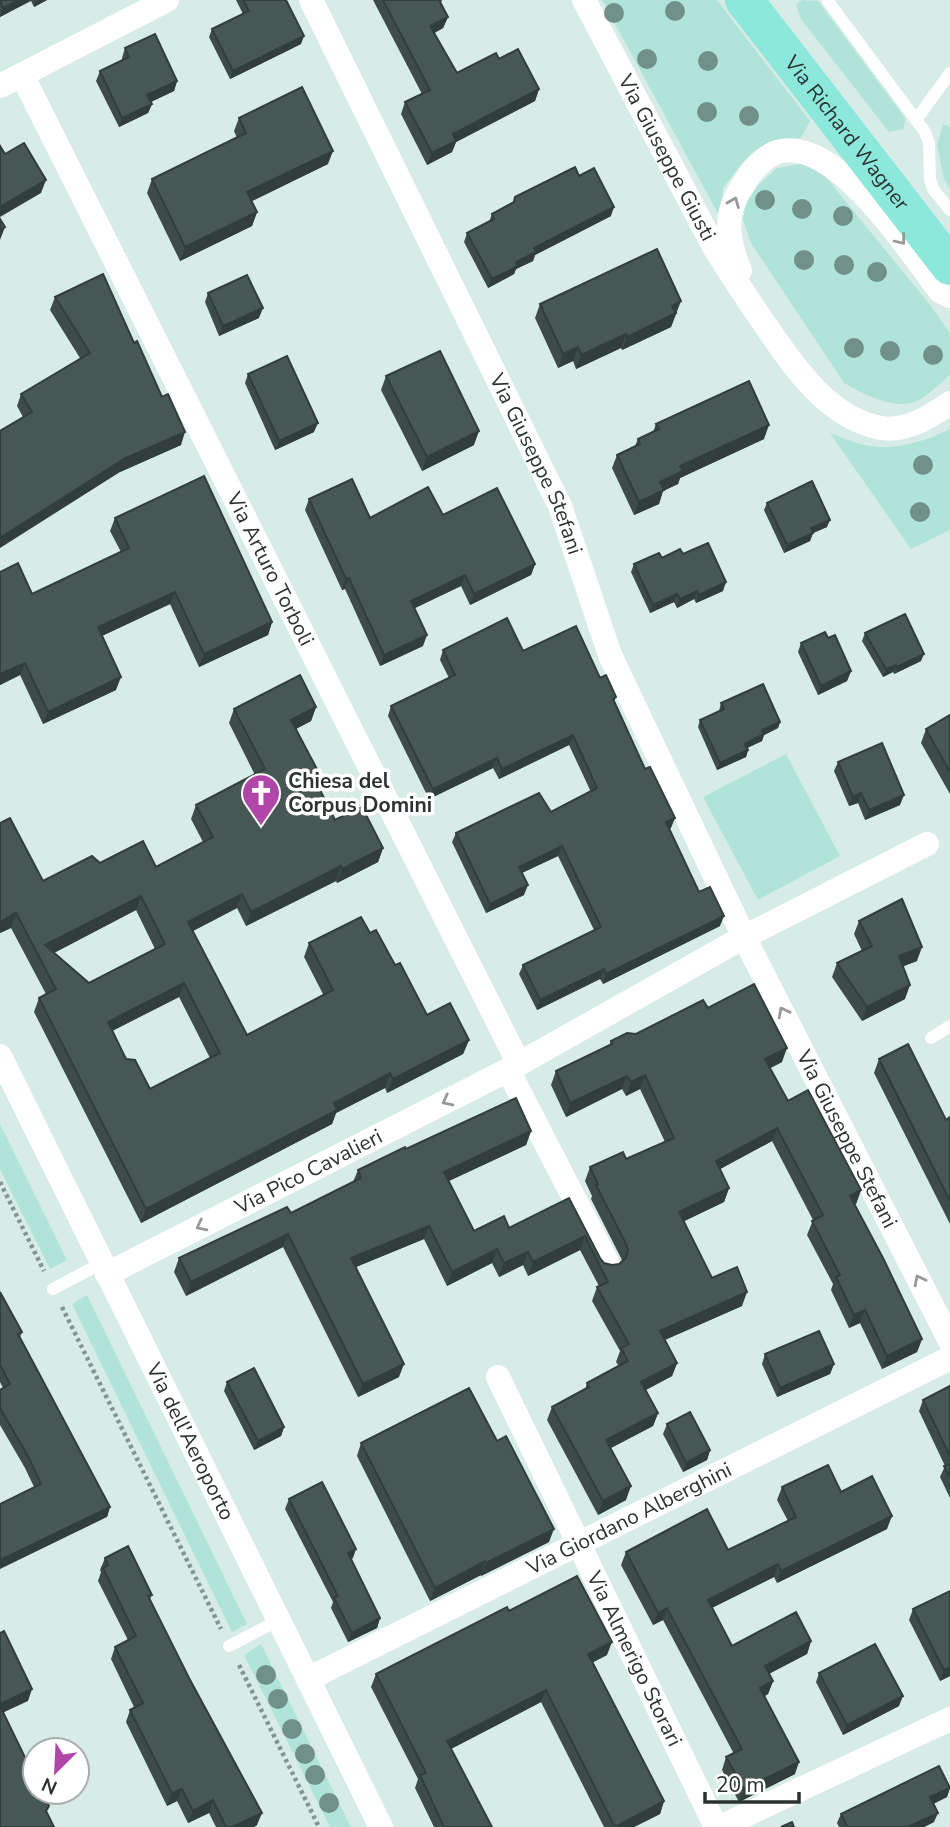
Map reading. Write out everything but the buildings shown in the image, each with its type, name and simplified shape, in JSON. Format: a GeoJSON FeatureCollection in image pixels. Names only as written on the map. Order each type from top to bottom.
{"type":"FeatureCollection","features":[{"type":"Feature","properties":{"kind":"main road","name":"Via Richard Wagner"},"geometry":{"type":"LineString","coordinates":[[744,0],[950,265]]}},
{"type":"Feature","properties":{"kind":"street"},"geometry":{"type":"LineString","coordinates":[[11,80],[167,0]]}},
{"type":"Feature","properties":{"kind":"street","name":"Via Giuseppe Stefani"},"geometry":{"type":"LineString","coordinates":[[310,0],[560,506],[610,655],[744,937],[950,1341]]}},
{"type":"Feature","properties":{"kind":"street","name":"Via Giuseppe Giusti"},"geometry":{"type":"LineString","coordinates":[[584,0],[713,245],[799,374],[833,405],[857,420],[882,428],[909,426],[950,403]]}},
{"type":"Feature","properties":{"kind":"street","name":"Via Arturo Torboli"},"geometry":{"type":"LineString","coordinates":[[11,80],[514,1067]]}},
{"type":"Feature","properties":{"kind":"street","name":"Via Giuseppe Giusti"},"geometry":{"type":"LineString","coordinates":[[757,313],[732,251],[728,231],[730,211],[755,168],[782,150],[815,156],[848,177],[881,214],[940,291],[950,296]]}},
{"type":"Feature","properties":{"kind":"street"},"geometry":{"type":"LineString","coordinates":[[744,937],[927,844]]}},
{"type":"Feature","properties":{"kind":"street","name":"Via Pico Cavalieri"},"geometry":{"type":"LineString","coordinates":[[105,1268],[514,1067],[744,937]]}},
{"type":"Feature","properties":{"kind":"street","name":"Via dell'Aeroporto"},"geometry":{"type":"LineString","coordinates":[[0,1056],[381,1827]]}},
{"type":"Feature","properties":{"kind":"street"},"geometry":{"type":"LineString","coordinates":[[514,1067],[608,1264]]}},
{"type":"Feature","properties":{"kind":"street","name":"Via Giordano Alberghini"},"geometry":{"type":"LineString","coordinates":[[307,1679],[950,1358]]}},
{"type":"Feature","properties":{"kind":"street","name":"Via Almerigo Storari"},"geometry":{"type":"LineString","coordinates":[[498,1377],[718,1827]]}},
{"type":"Feature","properties":{"kind":"street"},"geometry":{"type":"LineString","coordinates":[[718,1827],[950,1719]]}},
{"type":"Feature","properties":{"kind":"lane"},"geometry":{"type":"LineString","coordinates":[[827,0],[925,132],[933,189],[950,210]]}},
{"type":"Feature","properties":{"kind":"lane"},"geometry":{"type":"LineString","coordinates":[[916,120],[950,73]]}},
{"type":"Feature","properties":{"kind":"lane"},"geometry":{"type":"LineString","coordinates":[[931,1038],[950,1026]]}},
{"type":"Feature","properties":{"kind":"lane"},"geometry":{"type":"LineString","coordinates":[[53,1289],[105,1268]]}},
{"type":"Feature","properties":{"kind":"lane"},"geometry":{"type":"LineString","coordinates":[[229,1646],[279,1620]]}},
{"type":"Feature","properties":{"kind":"path"},"geometry":{"type":"LineString","coordinates":[[0,1182],[319,1827]]}},
{"type":"Feature","properties":{"kind":"green space"},"geometry":{"type":"Polygon","coordinates":[[[602,0],[717,0],[810,121],[801,138],[774,140],[756,150],[742,163],[723,188],[721,219],[602,0]]]}},
{"type":"Feature","properties":{"kind":"green space"},"geometry":{"type":"Polygon","coordinates":[[[802,0],[818,1],[905,118],[904,129],[889,132],[801,19],[796,5],[802,0]]]}},
{"type":"Feature","properties":{"kind":"green space"},"geometry":{"type":"Polygon","coordinates":[[[943,124],[950,127],[950,188],[944,179],[937,145],[943,124]]]}},
{"type":"Feature","properties":{"kind":"green space"},"geometry":{"type":"Polygon","coordinates":[[[801,164],[820,170],[950,333],[950,375],[919,400],[911,403],[891,403],[844,383],[751,243],[743,220],[746,202],[757,186],[777,168],[801,164]]]}},
{"type":"Feature","properties":{"kind":"green space"},"geometry":{"type":"Polygon","coordinates":[[[950,429],[950,530],[911,549],[830,433],[866,445],[888,447],[933,437],[950,429]]]}},
{"type":"Feature","properties":{"kind":"green space"},"geometry":{"type":"Polygon","coordinates":[[[786,754],[840,856],[758,900],[703,797],[786,754]]]}},
{"type":"Feature","properties":{"kind":"green space"},"geometry":{"type":"Polygon","coordinates":[[[0,1124],[67,1260],[50,1269],[0,1169],[0,1124]]]}},
{"type":"Feature","properties":{"kind":"green space"},"geometry":{"type":"Polygon","coordinates":[[[87,1295],[247,1624],[232,1632],[72,1304],[87,1295]]]}},
{"type":"Feature","properties":{"kind":"green space"},"geometry":{"type":"Polygon","coordinates":[[[261,1644],[351,1827],[330,1827],[244,1655],[261,1644]]]}},
{"type":"Feature","properties":{"kind":"place","name":"Chiesa del Corpus Domini"},"geometry":{"type":"Point","coordinates":[261,827]}}]}
